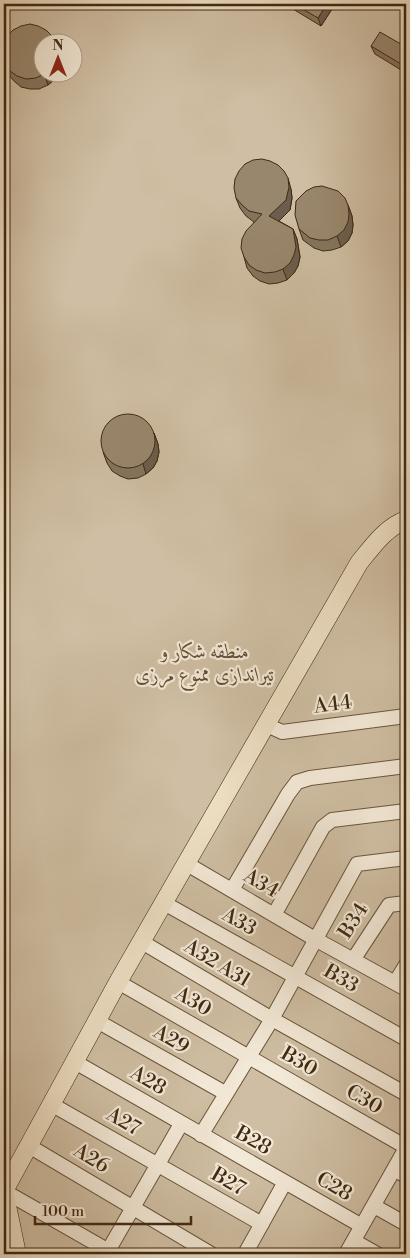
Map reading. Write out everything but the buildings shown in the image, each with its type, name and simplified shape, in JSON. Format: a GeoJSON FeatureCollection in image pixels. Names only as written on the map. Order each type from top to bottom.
{"type":"FeatureCollection","features":[{"type":"Feature","properties":{"kind":"main road"},"geometry":{"type":"LineString","coordinates":[[17,1254],[4,1191],[118,982],[188,864],[359,563],[377,541],[400,522],[406,520]]}},
{"type":"Feature","properties":{"kind":"street","name":"A44"},"geometry":{"type":"LineString","coordinates":[[267,725],[282,732],[406,716]]}},
{"type":"Feature","properties":{"kind":"street"},"geometry":{"type":"LineString","coordinates":[[232,890],[288,794],[297,782],[310,778],[406,766]]}},
{"type":"Feature","properties":{"kind":"street"},"geometry":{"type":"LineString","coordinates":[[274,915],[323,827],[332,820],[406,811]]}},
{"type":"Feature","properties":{"kind":"street"},"geometry":{"type":"LineString","coordinates":[[200,1135],[272,1019],[357,864],[406,858]]}},
{"type":"Feature","properties":{"kind":"street","name":"A34"},"geometry":{"type":"LineString","coordinates":[[188,864],[315,939]]}},
{"type":"Feature","properties":{"kind":"street","name":"B34"},"geometry":{"type":"LineString","coordinates":[[353,960],[389,904],[406,902]]}},
{"type":"Feature","properties":{"kind":"street","name":"A33"},"geometry":{"type":"LineString","coordinates":[[164,903],[294,976]]}},
{"type":"Feature","properties":{"kind":"street","name":"B34"},"geometry":{"type":"LineString","coordinates":[[315,939],[401,986]]}},
{"type":"Feature","properties":{"kind":"street","name":"A32 A31"},"geometry":{"type":"LineString","coordinates":[[142,942],[272,1019],[406,1094]]}},
{"type":"Feature","properties":{"kind":"street"},"geometry":{"type":"LineString","coordinates":[[401,986],[406,965]]}},
{"type":"Feature","properties":{"kind":"street","name":"B33"},"geometry":{"type":"LineString","coordinates":[[294,976],[406,1039]]}},
{"type":"Feature","properties":{"kind":"street","name":"A30"},"geometry":{"type":"LineString","coordinates":[[118,982],[249,1056]]}},
{"type":"Feature","properties":{"kind":"street","name":"A29"},"geometry":{"type":"LineString","coordinates":[[97,1021],[224,1094]]}},
{"type":"Feature","properties":{"kind":"street","name":"B30"},"geometry":{"type":"LineString","coordinates":[[249,1056],[329,1102]]}},
{"type":"Feature","properties":{"kind":"street","name":"A28"},"geometry":{"type":"LineString","coordinates":[[75,1062],[200,1135]]}},
{"type":"Feature","properties":{"kind":"street","name":"C30"},"geometry":{"type":"LineString","coordinates":[[329,1102],[406,1147]]}},
{"type":"Feature","properties":{"kind":"street","name":"A27"},"geometry":{"type":"LineString","coordinates":[[51,1104],[175,1175]]}},
{"type":"Feature","properties":{"kind":"street"},"geometry":{"type":"LineString","coordinates":[[4,1191],[112,1253],[132,1207],[181,1124]]}},
{"type":"Feature","properties":{"kind":"street","name":"B28"},"geometry":{"type":"LineString","coordinates":[[200,1135],[285,1182]]}},
{"type":"Feature","properties":{"kind":"street","name":"A26"},"geometry":{"type":"LineString","coordinates":[[29,1146],[210,1254]]}},
{"type":"Feature","properties":{"kind":"street"},"geometry":{"type":"LineString","coordinates":[[346,1254],[374,1206],[400,1173],[406,1147]]}},
{"type":"Feature","properties":{"kind":"street","name":"B27"},"geometry":{"type":"LineString","coordinates":[[175,1175],[262,1224]]}},
{"type":"Feature","properties":{"kind":"street"},"geometry":{"type":"LineString","coordinates":[[244,1254],[285,1182]]}},
{"type":"Feature","properties":{"kind":"street","name":"C28"},"geometry":{"type":"LineString","coordinates":[[285,1182],[362,1226]]}},
{"type":"Feature","properties":{"kind":"street"},"geometry":{"type":"LineString","coordinates":[[374,1206],[406,1224]]}},
{"type":"Feature","properties":{"kind":"street"},"geometry":{"type":"LineString","coordinates":[[354,1241],[377,1254]]}},
{"type":"Feature","properties":{"kind":"green space","name":"منطقه شکار و تیراندازی ممنوع مرزی"},"geometry":{"type":"Polygon","coordinates":[[[4,4],[406,4],[406,1254],[4,1254],[4,4]]]}}]}
